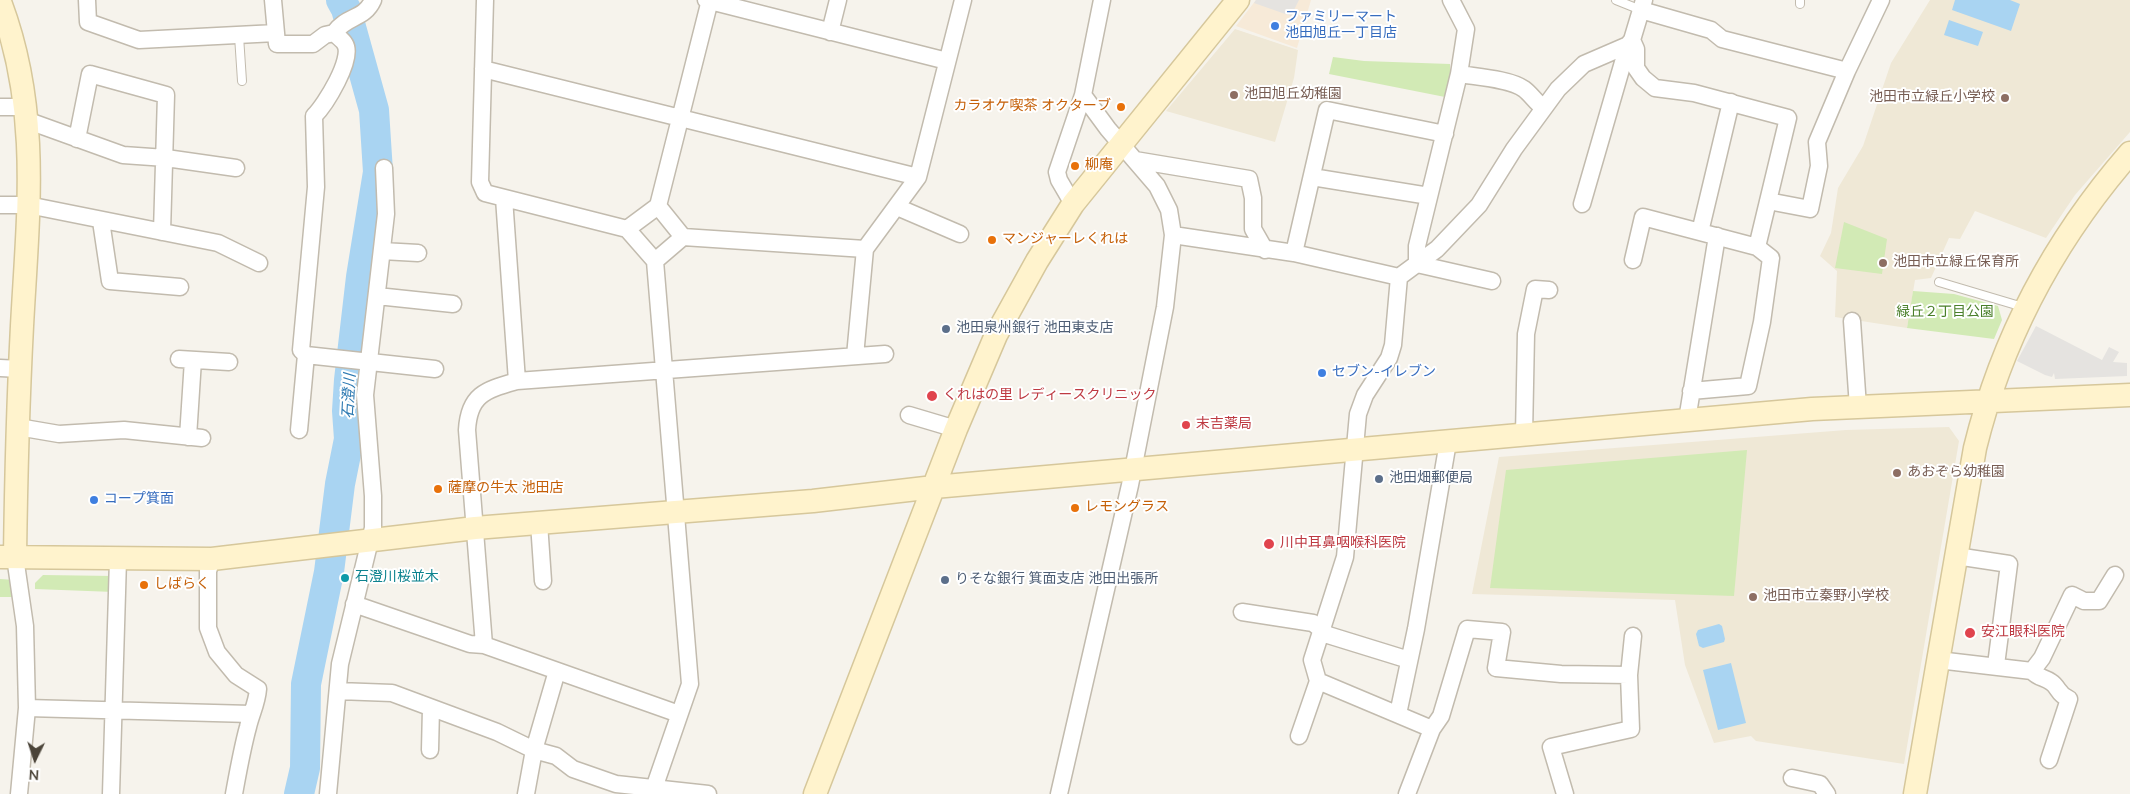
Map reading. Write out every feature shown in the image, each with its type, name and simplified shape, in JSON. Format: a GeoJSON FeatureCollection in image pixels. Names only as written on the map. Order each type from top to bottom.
{"type":"FeatureCollection","features":[{"type":"Feature","properties":{"kind":"street"},"geometry":{"type":"LineString","coordinates":[[87,0],[88,22],[139,40],[276,33]]}},
{"type":"Feature","properties":{"kind":"street"},"geometry":{"type":"LineString","coordinates":[[273,0],[277,44],[313,44],[368,10],[374,0]]}},
{"type":"Feature","properties":{"kind":"street"},"geometry":{"type":"LineString","coordinates":[[485,0],[480,182],[485,193],[628,229],[655,261],[690,684],[653,791]]}},
{"type":"Feature","properties":{"kind":"street"},"geometry":{"type":"LineString","coordinates":[[628,229],[658,206],[709,0],[947,61]]}},
{"type":"Feature","properties":{"kind":"street"},"geometry":{"type":"LineString","coordinates":[[830,32],[838,0]]}},
{"type":"Feature","properties":{"kind":"street"},"geometry":{"type":"LineString","coordinates":[[855,356],[865,249],[918,178],[963,0]]}},
{"type":"Feature","properties":{"kind":"street"},"geometry":{"type":"LineString","coordinates":[[1074,204],[1059,180],[1057,172],[1083,95],[1102,0]]}},
{"type":"Feature","properties":{"kind":"street"},"geometry":{"type":"LineString","coordinates":[[815,794],[956,429],[996,335],[1037,261],[1074,204],[1128,152],[1238,0]]}},
{"type":"Feature","properties":{"kind":"street"},"geometry":{"type":"LineString","coordinates":[[1418,264],[1417,246],[1459,74],[1466,29],[1452,0]]}},
{"type":"Feature","properties":{"kind":"street"},"geometry":{"type":"LineString","coordinates":[[1768,201],[1810,209],[1818,176],[1817,142],[1832,128],[1847,71],[1882,0]]}},
{"type":"Feature","properties":{"kind":"street"},"geometry":{"type":"LineString","coordinates":[[1582,204],[1643,5],[1711,30],[1722,39],[1847,71]]}},
{"type":"Feature","properties":{"kind":"street"},"geometry":{"type":"LineString","coordinates":[[2,12],[12,31],[26,114],[30,166],[28,205],[10,369],[18,427],[8,557],[25,626],[27,708],[19,794]]}},
{"type":"Feature","properties":{"kind":"street"},"geometry":{"type":"LineString","coordinates":[[338,28],[346,44],[348,59],[322,108],[314,116],[316,187],[301,350],[306,354],[435,369]]}},
{"type":"Feature","properties":{"kind":"street"},"geometry":{"type":"LineString","coordinates":[[1173,234],[1265,250],[1294,253],[1399,277],[1438,250],[1479,205],[1514,149],[1558,89],[1584,64],[1630,43]]}},
{"type":"Feature","properties":{"kind":"street"},"geometry":{"type":"LineString","coordinates":[[1630,43],[1636,49],[1636,68],[1643,78],[1655,88],[1694,93],[1788,118],[1757,247]]}},
{"type":"Feature","properties":{"kind":"street"},"geometry":{"type":"LineString","coordinates":[[483,69],[918,178]]}},
{"type":"Feature","properties":{"kind":"street"},"geometry":{"type":"LineString","coordinates":[[76,139],[90,74],[166,95],[166,158],[162,232]]}},
{"type":"Feature","properties":{"kind":"street"},"geometry":{"type":"LineString","coordinates":[[1459,74],[1514,84],[1525,90],[1535,102],[1544,108]]}},
{"type":"Feature","properties":{"kind":"street"},"geometry":{"type":"LineString","coordinates":[[1059,794],[1133,469],[1165,307],[1173,234],[1169,210],[1157,186],[1083,95]]}},
{"type":"Feature","properties":{"kind":"street"},"geometry":{"type":"LineString","coordinates":[[1700,232],[1732,102]]}},
{"type":"Feature","properties":{"kind":"street"},"geometry":{"type":"LineString","coordinates":[[0,107],[26,114],[76,139],[123,155],[166,158],[236,168]]}},
{"type":"Feature","properties":{"kind":"street"},"geometry":{"type":"LineString","coordinates":[[1294,253],[1327,110],[1445,134]]}},
{"type":"Feature","properties":{"kind":"street"},"geometry":{"type":"LineString","coordinates":[[1128,152],[1249,179],[1253,198],[1253,230],[1265,250]]}},
{"type":"Feature","properties":{"kind":"street"},"geometry":{"type":"LineString","coordinates":[[1915,794],[1975,448],[1987,401],[2025,308],[2060,245],[2130,153]]}},
{"type":"Feature","properties":{"kind":"street"},"geometry":{"type":"LineString","coordinates":[[328,794],[340,664],[354,604],[363,541],[373,528],[373,496],[365,395],[386,214],[384,168]]}},
{"type":"Feature","properties":{"kind":"street"},"geometry":{"type":"LineString","coordinates":[[1312,176],[1429,196]]}},
{"type":"Feature","properties":{"kind":"street"},"geometry":{"type":"LineString","coordinates":[[504,198],[517,381]]}},
{"type":"Feature","properties":{"kind":"street"},"geometry":{"type":"LineString","coordinates":[[0,205],[28,205],[218,243],[259,263]]}},
{"type":"Feature","properties":{"kind":"street"},"geometry":{"type":"LineString","coordinates":[[658,206],[683,237]]}},
{"type":"Feature","properties":{"kind":"street"},"geometry":{"type":"LineString","coordinates":[[897,207],[960,234]]}},
{"type":"Feature","properties":{"kind":"street"},"geometry":{"type":"LineString","coordinates":[[1633,260],[1643,217],[1757,247],[1772,258],[1762,322],[1748,386],[1691,391]]}},
{"type":"Feature","properties":{"kind":"street"},"geometry":{"type":"LineString","coordinates":[[101,221],[110,280],[180,287]]}},
{"type":"Feature","properties":{"kind":"street"},"geometry":{"type":"LineString","coordinates":[[1687,420],[1717,236]]}},
{"type":"Feature","properties":{"kind":"street"},"geometry":{"type":"LineString","coordinates":[[655,261],[683,237],[865,249]]}},
{"type":"Feature","properties":{"kind":"street"},"geometry":{"type":"LineString","coordinates":[[382,251],[418,253]]}},
{"type":"Feature","properties":{"kind":"street"},"geometry":{"type":"LineString","coordinates":[[1418,264],[1492,281]]}},
{"type":"Feature","properties":{"kind":"street"},"geometry":{"type":"LineString","coordinates":[[1299,736],[1318,681],[1312,660],[1345,557],[1358,414],[1365,395],[1388,358],[1393,345],[1399,277]]}},
{"type":"Feature","properties":{"kind":"street"},"geometry":{"type":"LineString","coordinates":[[1524,435],[1526,334],[1535,289],[1549,290]]}},
{"type":"Feature","properties":{"kind":"street"},"geometry":{"type":"LineString","coordinates":[[377,296],[453,304]]}},
{"type":"Feature","properties":{"kind":"street"},"geometry":{"type":"LineString","coordinates":[[1852,321],[1858,407]]}},
{"type":"Feature","properties":{"kind":"street"},"geometry":{"type":"LineString","coordinates":[[298,430],[306,354]]}},
{"type":"Feature","properties":{"kind":"street"},"geometry":{"type":"LineString","coordinates":[[484,645],[467,430],[468,413],[474,403],[488,390],[517,381],[885,354]]}},
{"type":"Feature","properties":{"kind":"street"},"geometry":{"type":"LineString","coordinates":[[18,427],[59,434],[124,430],[195,437],[186,360],[229,362]]}},
{"type":"Feature","properties":{"kind":"street"},"geometry":{"type":"LineString","coordinates":[[8,557],[212,558],[475,528],[813,501],[934,487],[1812,409],[2130,395]]}},
{"type":"Feature","properties":{"kind":"street"},"geometry":{"type":"LineString","coordinates":[[909,415],[956,429]]}},
{"type":"Feature","properties":{"kind":"street"},"geometry":{"type":"LineString","coordinates":[[1398,714],[1448,442]]}},
{"type":"Feature","properties":{"kind":"street"},"geometry":{"type":"LineString","coordinates":[[539,523],[543,581]]}},
{"type":"Feature","properties":{"kind":"street"},"geometry":{"type":"LineString","coordinates":[[1956,556],[2009,564],[1996,666]]}},
{"type":"Feature","properties":{"kind":"street"},"geometry":{"type":"LineString","coordinates":[[212,558],[208,571],[208,628],[216,652],[236,674],[258,689],[257,701],[251,714],[234,794]]}},
{"type":"Feature","properties":{"kind":"street"},"geometry":{"type":"LineString","coordinates":[[111,794],[118,559]]}},
{"type":"Feature","properties":{"kind":"street"},"geometry":{"type":"LineString","coordinates":[[2032,671],[2060,636],[2072,595],[2084,601],[2100,601],[2115,575]]}},
{"type":"Feature","properties":{"kind":"street"},"geometry":{"type":"LineString","coordinates":[[354,604],[470,644],[484,645],[680,714]]}},
{"type":"Feature","properties":{"kind":"street"},"geometry":{"type":"LineString","coordinates":[[1242,612],[1312,623],[1328,635],[1409,660]]}},
{"type":"Feature","properties":{"kind":"street"},"geometry":{"type":"LineString","coordinates":[[1407,794],[1432,729],[1441,716],[1467,629],[1502,632],[1496,668],[1561,674],[1628,675]]}},
{"type":"Feature","properties":{"kind":"street"},"geometry":{"type":"LineString","coordinates":[[1565,794],[1552,746],[1631,729],[1628,675],[1633,636]]}},
{"type":"Feature","properties":{"kind":"street"},"geometry":{"type":"LineString","coordinates":[[1938,660],[2032,671],[2038,677],[2052,682],[2060,695],[2069,698],[2049,760]]}},
{"type":"Feature","properties":{"kind":"street"},"geometry":{"type":"LineString","coordinates":[[526,794],[534,750],[556,671]]}},
{"type":"Feature","properties":{"kind":"street"},"geometry":{"type":"LineString","coordinates":[[1318,681],[1432,729]]}},
{"type":"Feature","properties":{"kind":"street"},"geometry":{"type":"LineString","coordinates":[[338,691],[392,693],[497,732],[534,750],[556,756],[574,769],[616,784],[653,791],[708,794]]}},
{"type":"Feature","properties":{"kind":"street"},"geometry":{"type":"LineString","coordinates":[[27,708],[251,714]]}},
{"type":"Feature","properties":{"kind":"street"},"geometry":{"type":"LineString","coordinates":[[430,750],[431,708]]}},
{"type":"Feature","properties":{"kind":"street"},"geometry":{"type":"LineString","coordinates":[[1792,778],[1820,784],[1827,794]]}},
{"type":"Feature","properties":{"kind":"lane"},"geometry":{"type":"LineString","coordinates":[[1616,0],[1643,5]]}},
{"type":"Feature","properties":{"kind":"lane"},"geometry":{"type":"LineString","coordinates":[[240,36],[242,81]]}},
{"type":"Feature","properties":{"kind":"lane"},"geometry":{"type":"LineString","coordinates":[[1939,282],[2025,308]]}},
{"type":"Feature","properties":{"kind":"shaded area"},"geometry":{"type":"Polygon","coordinates":[[[1256,0],[1311,0],[1297,48],[1236,26],[1256,0]]]}},
{"type":"Feature","properties":{"kind":"shaded area"},"geometry":{"type":"Polygon","coordinates":[[[1256,0],[1299,0],[1291,16],[1254,3],[1256,0]]]}},
{"type":"Feature","properties":{"kind":"shaded area","name":"池田市立緑丘小学校"},"geometry":{"type":"Polygon","coordinates":[[[1930,0],[2130,0],[2130,132],[2075,195],[2046,238],[1975,211],[1960,239],[1949,238],[1931,278],[1915,280],[1907,328],[1835,317],[1837,271],[1820,256],[1831,233],[1838,188],[1863,146],[1891,63],[1930,0]]]}},
{"type":"Feature","properties":{"kind":"shaded area","name":"池田旭丘幼稚園"},"geometry":{"type":"Polygon","coordinates":[[[1235,29],[1298,50],[1294,78],[1275,142],[1166,111],[1235,29]]]}},
{"type":"Feature","properties":{"kind":"shaded area"},"geometry":{"type":"Polygon","coordinates":[[[2036,326],[2102,360],[2109,347],[2119,352],[2113,362],[2127,363],[2127,376],[2055,379],[2054,373],[2052,377],[2045,375],[2017,361],[2036,326]]]}},
{"type":"Feature","properties":{"kind":"shaded area","name":"池田市立秦野小学校"},"geometry":{"type":"Polygon","coordinates":[[[1949,427],[1959,441],[1904,764],[1756,741],[1751,736],[1714,743],[1685,665],[1675,600],[1472,594],[1499,457],[1846,430],[1949,427]]]}},
{"type":"Feature","properties":{"kind":"green space"},"geometry":{"type":"Polygon","coordinates":[[[1333,57],[1364,61],[1450,64],[1450,80],[1445,97],[1329,74],[1333,57]]]}},
{"type":"Feature","properties":{"kind":"green space"},"geometry":{"type":"Polygon","coordinates":[[[1844,222],[1887,239],[1882,274],[1835,268],[1844,222]]]}},
{"type":"Feature","properties":{"kind":"green space","name":"緑丘２丁目公園"},"geometry":{"type":"Polygon","coordinates":[[[1913,291],[1954,294],[1998,306],[2002,320],[1994,339],[1907,328],[1913,291]]]}},
{"type":"Feature","properties":{"kind":"green space"},"geometry":{"type":"Polygon","coordinates":[[[1747,450],[1734,596],[1490,588],[1506,470],[1747,450]]]}},
{"type":"Feature","properties":{"kind":"green space"},"geometry":{"type":"Polygon","coordinates":[[[43,575],[114,576],[114,592],[35,589],[35,583],[43,575]]]}},
{"type":"Feature","properties":{"kind":"green space"},"geometry":{"type":"Polygon","coordinates":[[[0,579],[15,580],[16,597],[0,597],[0,579]]]}},
{"type":"Feature","properties":{"kind":"water"},"geometry":{"type":"Polygon","coordinates":[[[1955,0],[2010,0],[2020,4],[2011,31],[1952,10],[1955,0]]]}},
{"type":"Feature","properties":{"kind":"water"},"geometry":{"type":"Polygon","coordinates":[[[1949,20],[1983,32],[1978,46],[1944,35],[1949,20]]]}},
{"type":"Feature","properties":{"kind":"water"},"geometry":{"type":"Polygon","coordinates":[[[1719,624],[1722,626],[1724,642],[1703,648],[1699,646],[1696,634],[1698,630],[1719,624]]]}},
{"type":"Feature","properties":{"kind":"water"},"geometry":{"type":"Polygon","coordinates":[[[1731,663],[1746,723],[1718,730],[1703,670],[1731,663]]]}},
{"type":"Feature","properties":{"kind":"waterway","name":"石澄川"},"geometry":{"type":"LineString","coordinates":[[299,794],[305,768],[306,684],[329,572],[340,484],[349,439],[347,411],[349,380],[361,277],[378,172],[374,110],[346,9],[341,0]]}},
{"type":"Feature","properties":{"kind":"place","name":"ファミリーマート 池田旭丘一丁目店"},"geometry":{"type":"Point","coordinates":[1275,26]}},
{"type":"Feature","properties":{"kind":"place","name":"池田旭丘幼稚園"},"geometry":{"type":"Point","coordinates":[1234,95]}},
{"type":"Feature","properties":{"kind":"place","name":"池田市立緑丘小学校"},"geometry":{"type":"Point","coordinates":[2005,98]}},
{"type":"Feature","properties":{"kind":"place","name":"カラオケ喫茶 オクターブ"},"geometry":{"type":"Point","coordinates":[1121,107]}},
{"type":"Feature","properties":{"kind":"place","name":"柳庵"},"geometry":{"type":"Point","coordinates":[1075,166]}},
{"type":"Feature","properties":{"kind":"place","name":"マンジャーレくれは"},"geometry":{"type":"Point","coordinates":[992,240]}},
{"type":"Feature","properties":{"kind":"place","name":"池田市立緑丘保育所"},"geometry":{"type":"Point","coordinates":[1883,263]}},
{"type":"Feature","properties":{"kind":"place","name":"池田泉州銀行 池田東支店"},"geometry":{"type":"Point","coordinates":[946,329]}},
{"type":"Feature","properties":{"kind":"place","name":"セブン-イレブン"},"geometry":{"type":"Point","coordinates":[1322,373]}},
{"type":"Feature","properties":{"kind":"place","name":"くれはの里 レディースクリニック"},"geometry":{"type":"Point","coordinates":[932,396]}},
{"type":"Feature","properties":{"kind":"place","name":"末吉薬局"},"geometry":{"type":"Point","coordinates":[1186,425]}},
{"type":"Feature","properties":{"kind":"place","name":"あおぞら幼稚園"},"geometry":{"type":"Point","coordinates":[1897,473]}},
{"type":"Feature","properties":{"kind":"place","name":"池田畑郵便局"},"geometry":{"type":"Point","coordinates":[1379,479]}},
{"type":"Feature","properties":{"kind":"place","name":"薩摩の牛太 池田店"},"geometry":{"type":"Point","coordinates":[438,489]}},
{"type":"Feature","properties":{"kind":"place","name":"コープ箕面"},"geometry":{"type":"Point","coordinates":[94,500]}},
{"type":"Feature","properties":{"kind":"place","name":"レモングラス"},"geometry":{"type":"Point","coordinates":[1075,508]}},
{"type":"Feature","properties":{"kind":"place","name":"川中耳鼻咽喉科医院"},"geometry":{"type":"Point","coordinates":[1269,544]}},
{"type":"Feature","properties":{"kind":"place","name":"石澄川桜並木"},"geometry":{"type":"Point","coordinates":[345,578]}},
{"type":"Feature","properties":{"kind":"place","name":"りそな銀行 箕面支店 池田出張所"},"geometry":{"type":"Point","coordinates":[945,580]}},
{"type":"Feature","properties":{"kind":"place","name":"しばらく"},"geometry":{"type":"Point","coordinates":[144,585]}},
{"type":"Feature","properties":{"kind":"place","name":"池田市立秦野小学校"},"geometry":{"type":"Point","coordinates":[1753,597]}},
{"type":"Feature","properties":{"kind":"place","name":"安江眼科医院"},"geometry":{"type":"Point","coordinates":[1970,633]}}]}
